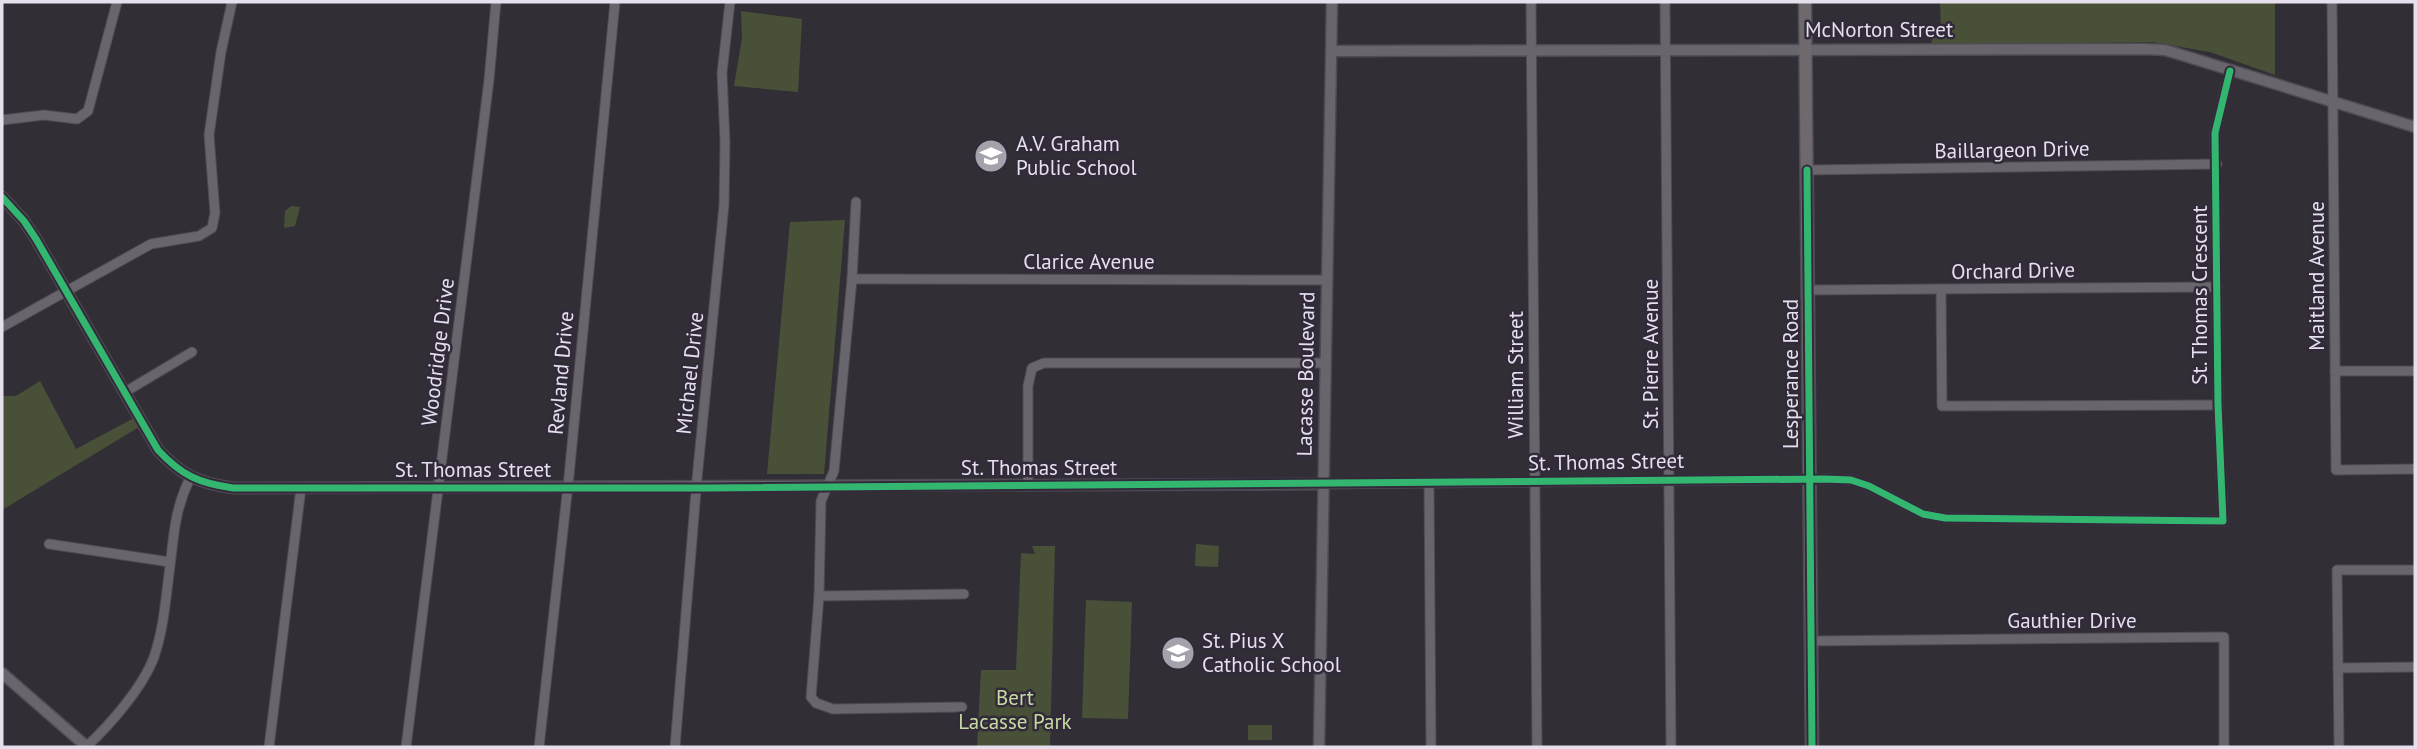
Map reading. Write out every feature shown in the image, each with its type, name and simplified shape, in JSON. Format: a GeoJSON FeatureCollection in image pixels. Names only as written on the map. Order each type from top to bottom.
{"type":"FeatureCollection","features":[{"type":"Feature","properties":{"kind":"main road","name":"Lesperance Road"},"geometry":{"type":"LineString","coordinates":[[1805,2],[1812,747]]}},
{"type":"Feature","properties":{"kind":"street"},"geometry":{"type":"LineString","coordinates":[[2,120],[44,115],[77,119],[88,111],[117,2]]}},
{"type":"Feature","properties":{"kind":"street"},"geometry":{"type":"LineString","coordinates":[[2,327],[151,244],[199,236],[212,228],[215,214],[209,135],[221,52],[232,2]]}},
{"type":"Feature","properties":{"kind":"street","name":"Woodridge Drive"},"geometry":{"type":"LineString","coordinates":[[405,747],[487,94],[496,2]]}},
{"type":"Feature","properties":{"kind":"street","name":"Revland Drive"},"geometry":{"type":"LineString","coordinates":[[539,747],[568,488],[615,2]]}},
{"type":"Feature","properties":{"kind":"street","name":"Michael Drive"},"geometry":{"type":"LineString","coordinates":[[675,747],[696,487],[724,205],[722,72],[730,2]]}},
{"type":"Feature","properties":{"kind":"street","name":"Lacasse Boulevard"},"geometry":{"type":"LineString","coordinates":[[1319,747],[1332,2]]}},
{"type":"Feature","properties":{"kind":"street","name":"William Street"},"geometry":{"type":"LineString","coordinates":[[1531,2],[1537,747]]}},
{"type":"Feature","properties":{"kind":"street","name":"St. Pierre Avenue"},"geometry":{"type":"LineString","coordinates":[[1665,2],[1671,747]]}},
{"type":"Feature","properties":{"kind":"street","name":"Maitland Avenue"},"geometry":{"type":"LineString","coordinates":[[2332,2],[2336,470],[2415,469]]}},
{"type":"Feature","properties":{"kind":"street","name":"McNorton Street"},"geometry":{"type":"LineString","coordinates":[[1332,51],[2144,48],[2165,50],[2415,127]]}},
{"type":"Feature","properties":{"kind":"street","name":"St. Thomas Crescent"},"geometry":{"type":"LineString","coordinates":[[2223,521],[2218,405],[2215,133],[2230,71]]}},
{"type":"Feature","properties":{"kind":"street","name":"Baillargeon Drive"},"geometry":{"type":"LineString","coordinates":[[1807,170],[2217,164]]}},
{"type":"Feature","properties":{"kind":"street","name":"St. Thomas Street"},"geometry":{"type":"LineString","coordinates":[[2,197],[24,221],[158,450],[190,478],[211,485],[233,488],[568,488],[1808,479],[1851,480],[1869,485],[1923,514],[1945,519],[2223,521]]}},
{"type":"Feature","properties":{"kind":"street"},"geometry":{"type":"LineString","coordinates":[[856,202],[852,279],[834,471],[821,501],[819,596],[811,697],[816,703],[832,709],[962,708]]}},
{"type":"Feature","properties":{"kind":"street","name":"Clarice Avenue"},"geometry":{"type":"LineString","coordinates":[[852,279],[1327,279]]}},
{"type":"Feature","properties":{"kind":"street","name":"Orchard Drive"},"geometry":{"type":"LineString","coordinates":[[1809,290],[2217,287]]}},
{"type":"Feature","properties":{"kind":"street"},"geometry":{"type":"LineString","coordinates":[[1941,289],[1942,407],[2218,405]]}},
{"type":"Feature","properties":{"kind":"street"},"geometry":{"type":"LineString","coordinates":[[125,392],[192,352]]}},
{"type":"Feature","properties":{"kind":"street"},"geometry":{"type":"LineString","coordinates":[[1028,485],[1028,386],[1032,368],[1044,363],[1326,363]]}},
{"type":"Feature","properties":{"kind":"street"},"geometry":{"type":"LineString","coordinates":[[2335,371],[2415,371]]}},
{"type":"Feature","properties":{"kind":"street"},"geometry":{"type":"LineString","coordinates":[[2,673],[87,747],[139,685],[150,666],[161,629],[176,511],[190,478]]}},
{"type":"Feature","properties":{"kind":"street"},"geometry":{"type":"LineString","coordinates":[[1429,482],[1431,747]]}},
{"type":"Feature","properties":{"kind":"street"},"geometry":{"type":"LineString","coordinates":[[269,747],[301,488]]}},
{"type":"Feature","properties":{"kind":"street"},"geometry":{"type":"LineString","coordinates":[[49,544],[170,562]]}},
{"type":"Feature","properties":{"kind":"street"},"geometry":{"type":"LineString","coordinates":[[2339,747],[2337,570],[2415,570]]}},
{"type":"Feature","properties":{"kind":"street"},"geometry":{"type":"LineString","coordinates":[[819,596],[964,594]]}},
{"type":"Feature","properties":{"kind":"street","name":"Gauthier Drive"},"geometry":{"type":"LineString","coordinates":[[1811,640],[2224,637],[2224,747]]}},
{"type":"Feature","properties":{"kind":"street"},"geometry":{"type":"LineString","coordinates":[[2338,667],[2415,667]]}},
{"type":"Feature","properties":{"kind":"green space"},"geometry":{"type":"Polygon","coordinates":[[[1940,2],[2275,2],[2275,75],[2210,52],[2152,42],[1932,45],[1931,32],[1941,30],[1940,2]]]}},
{"type":"Feature","properties":{"kind":"green space"},"geometry":{"type":"Polygon","coordinates":[[[741,11],[802,19],[798,92],[734,86],[742,38],[741,11]]]}},
{"type":"Feature","properties":{"kind":"green space"},"geometry":{"type":"Polygon","coordinates":[[[291,206],[300,207],[295,226],[284,228],[285,211],[291,206]]]}},
{"type":"Feature","properties":{"kind":"green space"},"geometry":{"type":"Polygon","coordinates":[[[845,220],[824,474],[767,474],[790,222],[845,220]]]}},
{"type":"Feature","properties":{"kind":"green space"},"geometry":{"type":"Polygon","coordinates":[[[40,381],[76,449],[134,418],[139,427],[2,510],[2,396],[16,396],[40,381]]]}},
{"type":"Feature","properties":{"kind":"green space"},"geometry":{"type":"Polygon","coordinates":[[[1196,544],[1219,546],[1218,567],[1195,566],[1196,544]]]}},
{"type":"Feature","properties":{"kind":"green space","name":"Bert Lacasse Park"},"geometry":{"type":"Polygon","coordinates":[[[1032,546],[1055,546],[1050,747],[977,747],[981,670],[1016,670],[1021,553],[1035,554],[1032,546]]]}},
{"type":"Feature","properties":{"kind":"green space"},"geometry":{"type":"Polygon","coordinates":[[[1086,600],[1132,602],[1128,719],[1082,718],[1086,600]]]}},
{"type":"Feature","properties":{"kind":"green space"},"geometry":{"type":"Polygon","coordinates":[[[1248,725],[1272,725],[1272,740],[1248,740],[1248,725]]]}},
{"type":"Feature","properties":{"kind":"cycle path"},"geometry":{"type":"LineString","coordinates":[[2,197],[36,239],[158,450],[192,477],[233,488],[708,488],[1825,479],[1851,480],[1869,486],[1923,514],[1945,518],[2223,521],[2218,405],[2215,133],[2230,71]]}},
{"type":"Feature","properties":{"kind":"cycle path"},"geometry":{"type":"LineString","coordinates":[[1807,170],[1812,747]]}},
{"type":"Feature","properties":{"kind":"place","name":"A.V. Graham Public School"},"geometry":{"type":"Point","coordinates":[991,156]}},
{"type":"Feature","properties":{"kind":"place","name":"St. Pius X Catholic School"},"geometry":{"type":"Point","coordinates":[1178,653]}}]}
